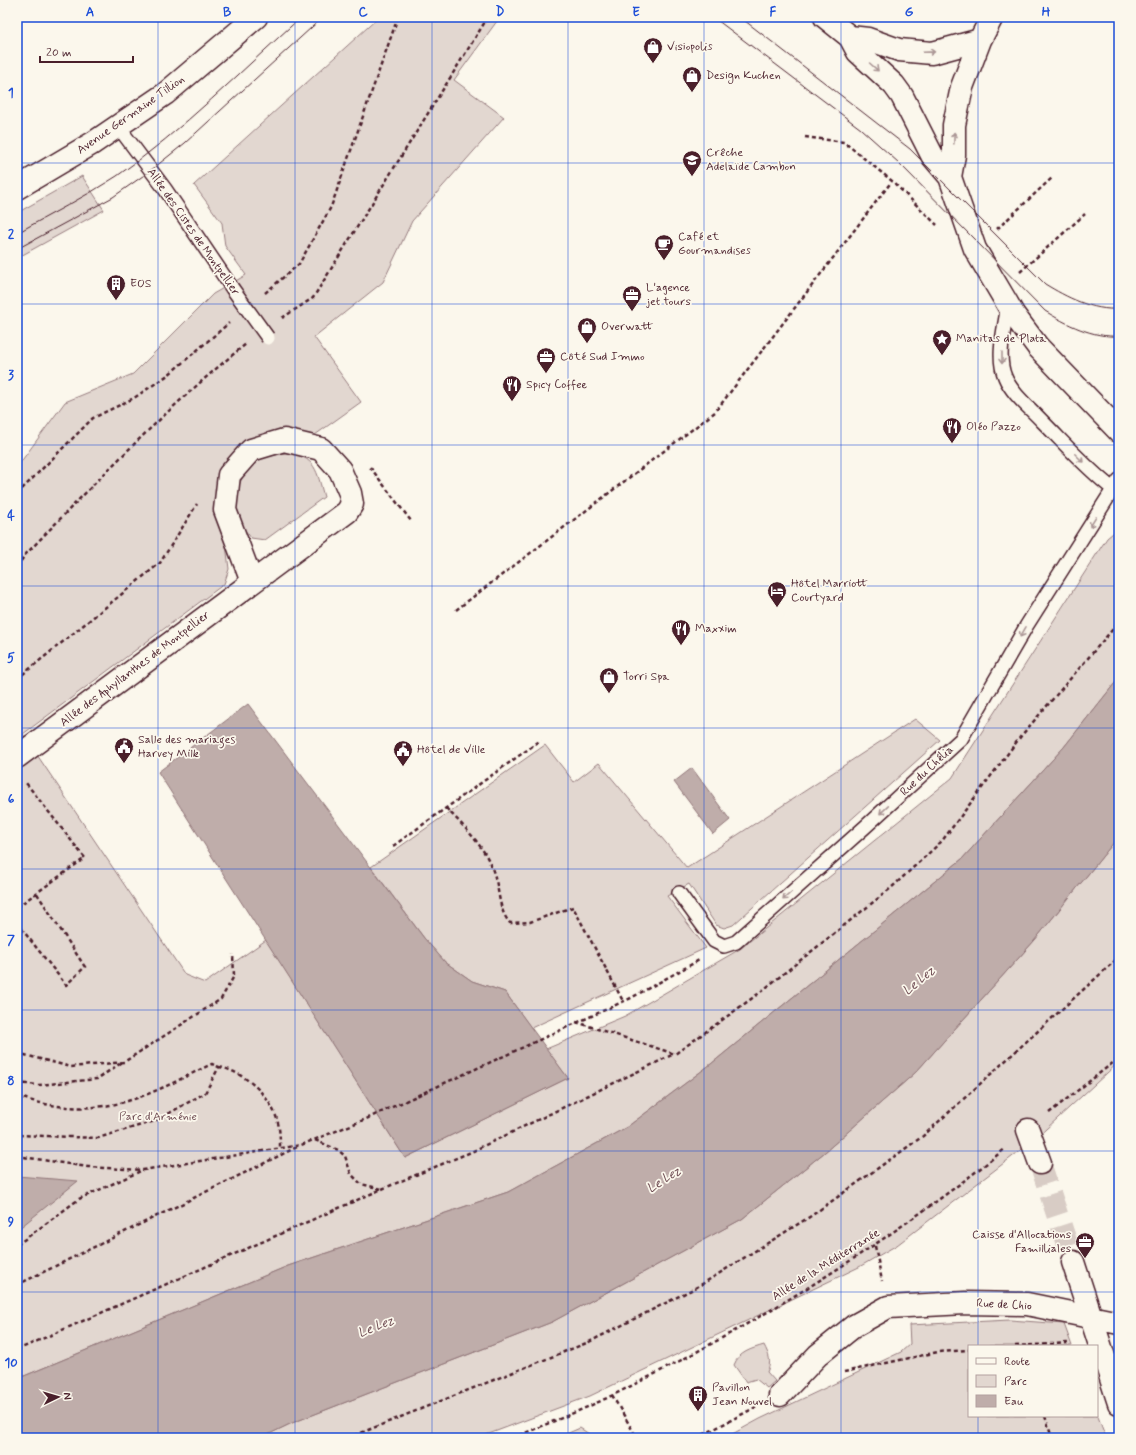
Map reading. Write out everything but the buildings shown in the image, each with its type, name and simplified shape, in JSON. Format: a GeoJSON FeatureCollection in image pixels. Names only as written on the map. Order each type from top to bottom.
{"type":"FeatureCollection","features":[{"type":"Feature","properties":{"kind":"street","name":"Avenue Germaine Tillion"},"geometry":{"type":"LineString","coordinates":[[17,188],[71,157],[165,94],[256,17]]}},
{"type":"Feature","properties":{"kind":"street"},"geometry":{"type":"LineString","coordinates":[[825,17],[850,37],[858,52],[894,85],[902,96],[933,157],[950,177],[975,249],[1003,298],[1038,347],[1119,430]]}},
{"type":"Feature","properties":{"kind":"street"},"geometry":{"type":"LineString","coordinates":[[950,177],[954,155],[954,125],[962,87],[980,40],[992,17]]}},
{"type":"Feature","properties":{"kind":"street"},"geometry":{"type":"LineString","coordinates":[[850,37],[868,39],[899,50],[932,53],[980,40]]}},
{"type":"Feature","properties":{"kind":"street","name":"Allée des Aphyllanthes de Montpellier"},"geometry":{"type":"LineString","coordinates":[[17,757],[347,512],[352,504],[350,493],[340,470],[321,449],[284,440],[251,450],[229,475],[228,479]]}},
{"type":"Feature","properties":{"kind":"street"},"geometry":{"type":"LineString","coordinates":[[228,479],[225,510],[252,582]]}},
{"type":"Feature","properties":{"kind":"street"},"geometry":{"type":"LineString","coordinates":[[1028,1130],[1040,1162]]}},
{"type":"Feature","properties":{"kind":"street"},"geometry":{"type":"LineString","coordinates":[[1073,1262],[1119,1404]]}},
{"type":"Feature","properties":{"kind":"street","name":"Rue de Chio"},"geometry":{"type":"LineString","coordinates":[[888,1307],[965,1303],[1019,1304],[1095,1331],[1119,1323]]}},
{"type":"Feature","properties":{"kind":"street"},"geometry":{"type":"LineString","coordinates":[[780,1395],[818,1355],[854,1326],[888,1307]]}},
{"type":"Feature","properties":{"kind":"lane","name":"Allée des Cistes de Montpellier"},"geometry":{"type":"LineString","coordinates":[[117,125],[164,189],[268,338]]}},
{"type":"Feature","properties":{"kind":"lane"},"geometry":{"type":"LineString","coordinates":[[1003,298],[1002,367],[1005,378],[1018,397],[1096,476],[1116,484]]}},
{"type":"Feature","properties":{"kind":"lane","name":"Rue du Chélia"},"geometry":{"type":"LineString","coordinates":[[724,946],[736,942],[866,827],[961,739],[1027,625],[1116,484]]}},
{"type":"Feature","properties":{"kind":"lane"},"geometry":{"type":"LineString","coordinates":[[680,893],[714,941],[724,946]]}},
{"type":"Feature","properties":{"kind":"path"},"geometry":{"type":"LineString","coordinates":[[805,138],[844,142],[892,181],[940,228]]}},
{"type":"Feature","properties":{"kind":"path"},"geometry":{"type":"LineString","coordinates":[[975,249],[1054,177]]}},
{"type":"Feature","properties":{"kind":"path"},"geometry":{"type":"LineString","coordinates":[[456,610],[715,412],[892,181]]}},
{"type":"Feature","properties":{"kind":"path"},"geometry":{"type":"LineString","coordinates":[[1003,298],[1085,214]]}},
{"type":"Feature","properties":{"kind":"path"},"geometry":{"type":"LineString","coordinates":[[366,461],[411,521]]}},
{"type":"Feature","properties":{"kind":"path"},"geometry":{"type":"LineString","coordinates":[[17,679],[160,563],[203,495],[228,479]]}},
{"type":"Feature","properties":{"kind":"path"},"geometry":{"type":"LineString","coordinates":[[17,1350],[382,1189],[471,1152],[675,1054],[758,994],[891,888],[942,841],[1021,736],[1119,622]]}},
{"type":"Feature","properties":{"kind":"path"},"geometry":{"type":"LineString","coordinates":[[393,846],[541,740]]}},
{"type":"Feature","properties":{"kind":"path"},"geometry":{"type":"LineString","coordinates":[[17,907],[84,858],[22,778]]}},
{"type":"Feature","properties":{"kind":"path"},"geometry":{"type":"LineString","coordinates":[[446,808],[481,846],[494,874],[503,916],[510,923],[530,922],[573,907],[623,1001]]}},
{"type":"Feature","properties":{"kind":"path"},"geometry":{"type":"LineString","coordinates":[[17,923],[66,984],[85,967],[36,892]]}},
{"type":"Feature","properties":{"kind":"path"},"geometry":{"type":"LineString","coordinates":[[17,1285],[301,1145],[366,1119],[623,1001],[724,946]]}},
{"type":"Feature","properties":{"kind":"path"},"geometry":{"type":"LineString","coordinates":[[17,1083],[39,1085],[97,1080],[221,999],[234,976],[233,954]]}},
{"type":"Feature","properties":{"kind":"path"},"geometry":{"type":"LineString","coordinates":[[348,1438],[589,1342],[699,1286],[811,1216],[923,1136],[1119,957]]}},
{"type":"Feature","properties":{"kind":"path"},"geometry":{"type":"LineString","coordinates":[[576,1022],[675,1054]]}},
{"type":"Feature","properties":{"kind":"path"},"geometry":{"type":"LineString","coordinates":[[17,1053],[72,1067],[121,1063]]}},
{"type":"Feature","properties":{"kind":"path","name":"Allée de la Méditerranée"},"geometry":{"type":"LineString","coordinates":[[513,1438],[612,1395],[761,1316],[875,1246],[952,1191],[1119,1058]]}},
{"type":"Feature","properties":{"kind":"path"},"geometry":{"type":"LineString","coordinates":[[17,1096],[39,1104],[91,1108],[137,1098],[212,1064],[229,1069],[243,1076],[253,1084],[275,1114],[279,1132],[280,1149]]}},
{"type":"Feature","properties":{"kind":"path"},"geometry":{"type":"LineString","coordinates":[[17,1135],[98,1138],[155,1121],[204,1093],[220,1067]]}},
{"type":"Feature","properties":{"kind":"path"},"geometry":{"type":"LineString","coordinates":[[314,1140],[338,1150],[345,1156],[351,1174],[361,1184],[382,1189]]}},
{"type":"Feature","properties":{"kind":"path"},"geometry":{"type":"LineString","coordinates":[[17,1156],[88,1167],[143,1170],[301,1145]]}},
{"type":"Feature","properties":{"kind":"path"},"geometry":{"type":"LineString","coordinates":[[17,1245],[79,1199],[143,1170]]}},
{"type":"Feature","properties":{"kind":"path"},"geometry":{"type":"LineString","coordinates":[[875,1246],[888,1307]]}},
{"type":"Feature","properties":{"kind":"path"},"geometry":{"type":"LineString","coordinates":[[1025,1345],[1095,1331]]}},
{"type":"Feature","properties":{"kind":"path"},"geometry":{"type":"LineString","coordinates":[[840,1373],[938,1352],[968,1350]]}},
{"type":"Feature","properties":{"kind":"path"},"geometry":{"type":"LineString","coordinates":[[612,1395],[637,1438]]}},
{"type":"Feature","properties":{"kind":"path"},"geometry":{"type":"LineString","coordinates":[[697,1438],[780,1395]]}},
{"type":"Feature","properties":{"kind":"path"},"geometry":{"type":"LineString","coordinates":[[1044,1417],[1052,1438]]}},
{"type":"Feature","properties":{"kind":"green space","name":"Parc d'Arménie"},"geometry":{"type":"Polygon","coordinates":[[[379,17],[500,17],[454,80],[504,117],[412,221],[383,282],[314,337],[361,402],[315,435],[289,431],[264,434],[244,443],[228,458],[218,480],[229,569],[224,584],[23,734],[185,975],[205,983],[266,940],[405,1158],[568,1078],[546,1049],[625,1016],[740,949],[952,778],[1107,538],[1119,528],[1119,678],[1064,747],[962,859],[711,1064],[627,1127],[508,1192],[288,1266],[17,1379],[17,467],[65,402],[133,374],[213,294],[246,275],[225,246],[222,223],[194,185],[379,17]]]}},
{"type":"Feature","properties":{"kind":"green space"},"geometry":{"type":"Polygon","coordinates":[[[82,176],[104,210],[17,258],[17,213],[82,176]]]}},
{"type":"Feature","properties":{"kind":"green space"},"geometry":{"type":"Polygon","coordinates":[[[285,453],[303,457],[314,466],[324,497],[265,540],[251,538],[240,523],[237,512],[236,503],[239,486],[243,477],[254,464],[261,459],[285,453]]]}},
{"type":"Feature","properties":{"kind":"green space"},"geometry":{"type":"Polygon","coordinates":[[[915,719],[940,740],[733,925],[724,928],[716,925],[689,884],[667,896],[706,948],[531,1028],[505,992],[472,981],[445,962],[424,938],[371,867],[545,745],[574,782],[599,763],[687,868],[915,719]]]}},
{"type":"Feature","properties":{"kind":"green space"},"geometry":{"type":"Polygon","coordinates":[[[1119,836],[1119,1062],[1034,1140],[897,1245],[859,1267],[590,1396],[478,1438],[261,1438],[292,1423],[552,1322],[742,1219],[825,1152],[916,1072],[1034,941],[1119,836]]]}},
{"type":"Feature","properties":{"kind":"green space"},"geometry":{"type":"Polygon","coordinates":[[[1010,1320],[1064,1324],[1072,1345],[968,1345],[968,1417],[1098,1417],[1106,1438],[725,1438],[760,1419],[901,1352],[910,1344],[909,1325],[1010,1320]]]}},
{"type":"Feature","properties":{"kind":"green space"},"geometry":{"type":"Polygon","coordinates":[[[764,1345],[769,1358],[767,1372],[775,1381],[767,1388],[756,1379],[746,1382],[734,1365],[742,1354],[764,1345]]]}},
{"type":"Feature","properties":{"kind":"green space"},"geometry":{"type":"Polygon","coordinates":[[[580,1428],[595,1438],[557,1438],[580,1428]]]}},
{"type":"Feature","properties":{"kind":"water","name":"Le Lez"},"geometry":{"type":"Polygon","coordinates":[[[1119,678],[1119,836],[1034,941],[916,1072],[825,1152],[742,1219],[552,1322],[292,1423],[261,1438],[17,1438],[17,1379],[288,1266],[508,1192],[627,1127],[711,1064],[962,859],[1064,747],[1119,678]]]}},
{"type":"Feature","properties":{"kind":"water"},"geometry":{"type":"Polygon","coordinates":[[[248,704],[424,938],[445,962],[472,981],[505,992],[568,1078],[405,1158],[158,772],[248,704]]]}},
{"type":"Feature","properties":{"kind":"water"},"geometry":{"type":"Polygon","coordinates":[[[692,768],[730,820],[713,834],[674,782],[692,768]]]}},
{"type":"Feature","properties":{"kind":"water"},"geometry":{"type":"Polygon","coordinates":[[[17,1176],[78,1181],[17,1230],[17,1176]]]}},
{"type":"Feature","properties":{"kind":"tunnel"},"geometry":{"type":"LineString","coordinates":[[1040,1163],[1073,1262]]}},
{"type":"Feature","properties":{"kind":"tram line"},"geometry":{"type":"LineString","coordinates":[[17,233],[93,191],[117,176],[141,158],[211,100],[301,17]]}},
{"type":"Feature","properties":{"kind":"tram line"},"geometry":{"type":"LineString","coordinates":[[17,249],[113,197],[150,171],[185,143],[323,17]]}},
{"type":"Feature","properties":{"kind":"tram line"},"geometry":{"type":"LineString","coordinates":[[713,17],[861,129],[899,163],[1045,311],[1080,329],[1099,335],[1119,336]]}},
{"type":"Feature","properties":{"kind":"tram line"},"geometry":{"type":"LineString","coordinates":[[740,17],[910,149],[1045,284],[1080,302],[1099,308],[1119,309]]}},
{"type":"Feature","properties":{"kind":"place","name":"Visiopolis"},"geometry":{"type":"Point","coordinates":[653,64]}},
{"type":"Feature","properties":{"kind":"place","name":"Design Kuchen"},"geometry":{"type":"Point","coordinates":[692,93]}},
{"type":"Feature","properties":{"kind":"place","name":"Crêche Adelaïde Cambon"},"geometry":{"type":"Point","coordinates":[692,177]}},
{"type":"Feature","properties":{"kind":"place","name":"Café et Gourmandises"},"geometry":{"type":"Point","coordinates":[664,261]}},
{"type":"Feature","properties":{"kind":"place","name":"EOS"},"geometry":{"type":"Point","coordinates":[116,301]}},
{"type":"Feature","properties":{"kind":"place","name":"L'agence jet tours"},"geometry":{"type":"Point","coordinates":[632,312]}},
{"type":"Feature","properties":{"kind":"place","name":"Overwatt"},"geometry":{"type":"Point","coordinates":[587,344]}},
{"type":"Feature","properties":{"kind":"place","name":"Manitas de Plata"},"geometry":{"type":"Point","coordinates":[942,356]}},
{"type":"Feature","properties":{"kind":"place","name":"Côté Sud Immo"},"geometry":{"type":"Point","coordinates":[546,374]}},
{"type":"Feature","properties":{"kind":"place","name":"Spicy Coffee"},"geometry":{"type":"Point","coordinates":[512,402]}},
{"type":"Feature","properties":{"kind":"place","name":"Oléo Pazzo"},"geometry":{"type":"Point","coordinates":[952,444]}},
{"type":"Feature","properties":{"kind":"place","name":"Hôtel Marriott Courtyard"},"geometry":{"type":"Point","coordinates":[777,608]}},
{"type":"Feature","properties":{"kind":"place","name":"Maxxim"},"geometry":{"type":"Point","coordinates":[681,646]}},
{"type":"Feature","properties":{"kind":"place","name":"Torri Spa"},"geometry":{"type":"Point","coordinates":[609,694]}},
{"type":"Feature","properties":{"kind":"place","name":"Salle des mariages Harvey Milk"},"geometry":{"type":"Point","coordinates":[124,764]}},
{"type":"Feature","properties":{"kind":"place","name":"Hôtel de Ville"},"geometry":{"type":"Point","coordinates":[403,767]}},
{"type":"Feature","properties":{"kind":"place","name":"Caisse d'Allocations Familliales"},"geometry":{"type":"Point","coordinates":[1085,1259]}},
{"type":"Feature","properties":{"kind":"place","name":"Pavillon Jean Nouvel"},"geometry":{"type":"Point","coordinates":[698,1412]}}]}
